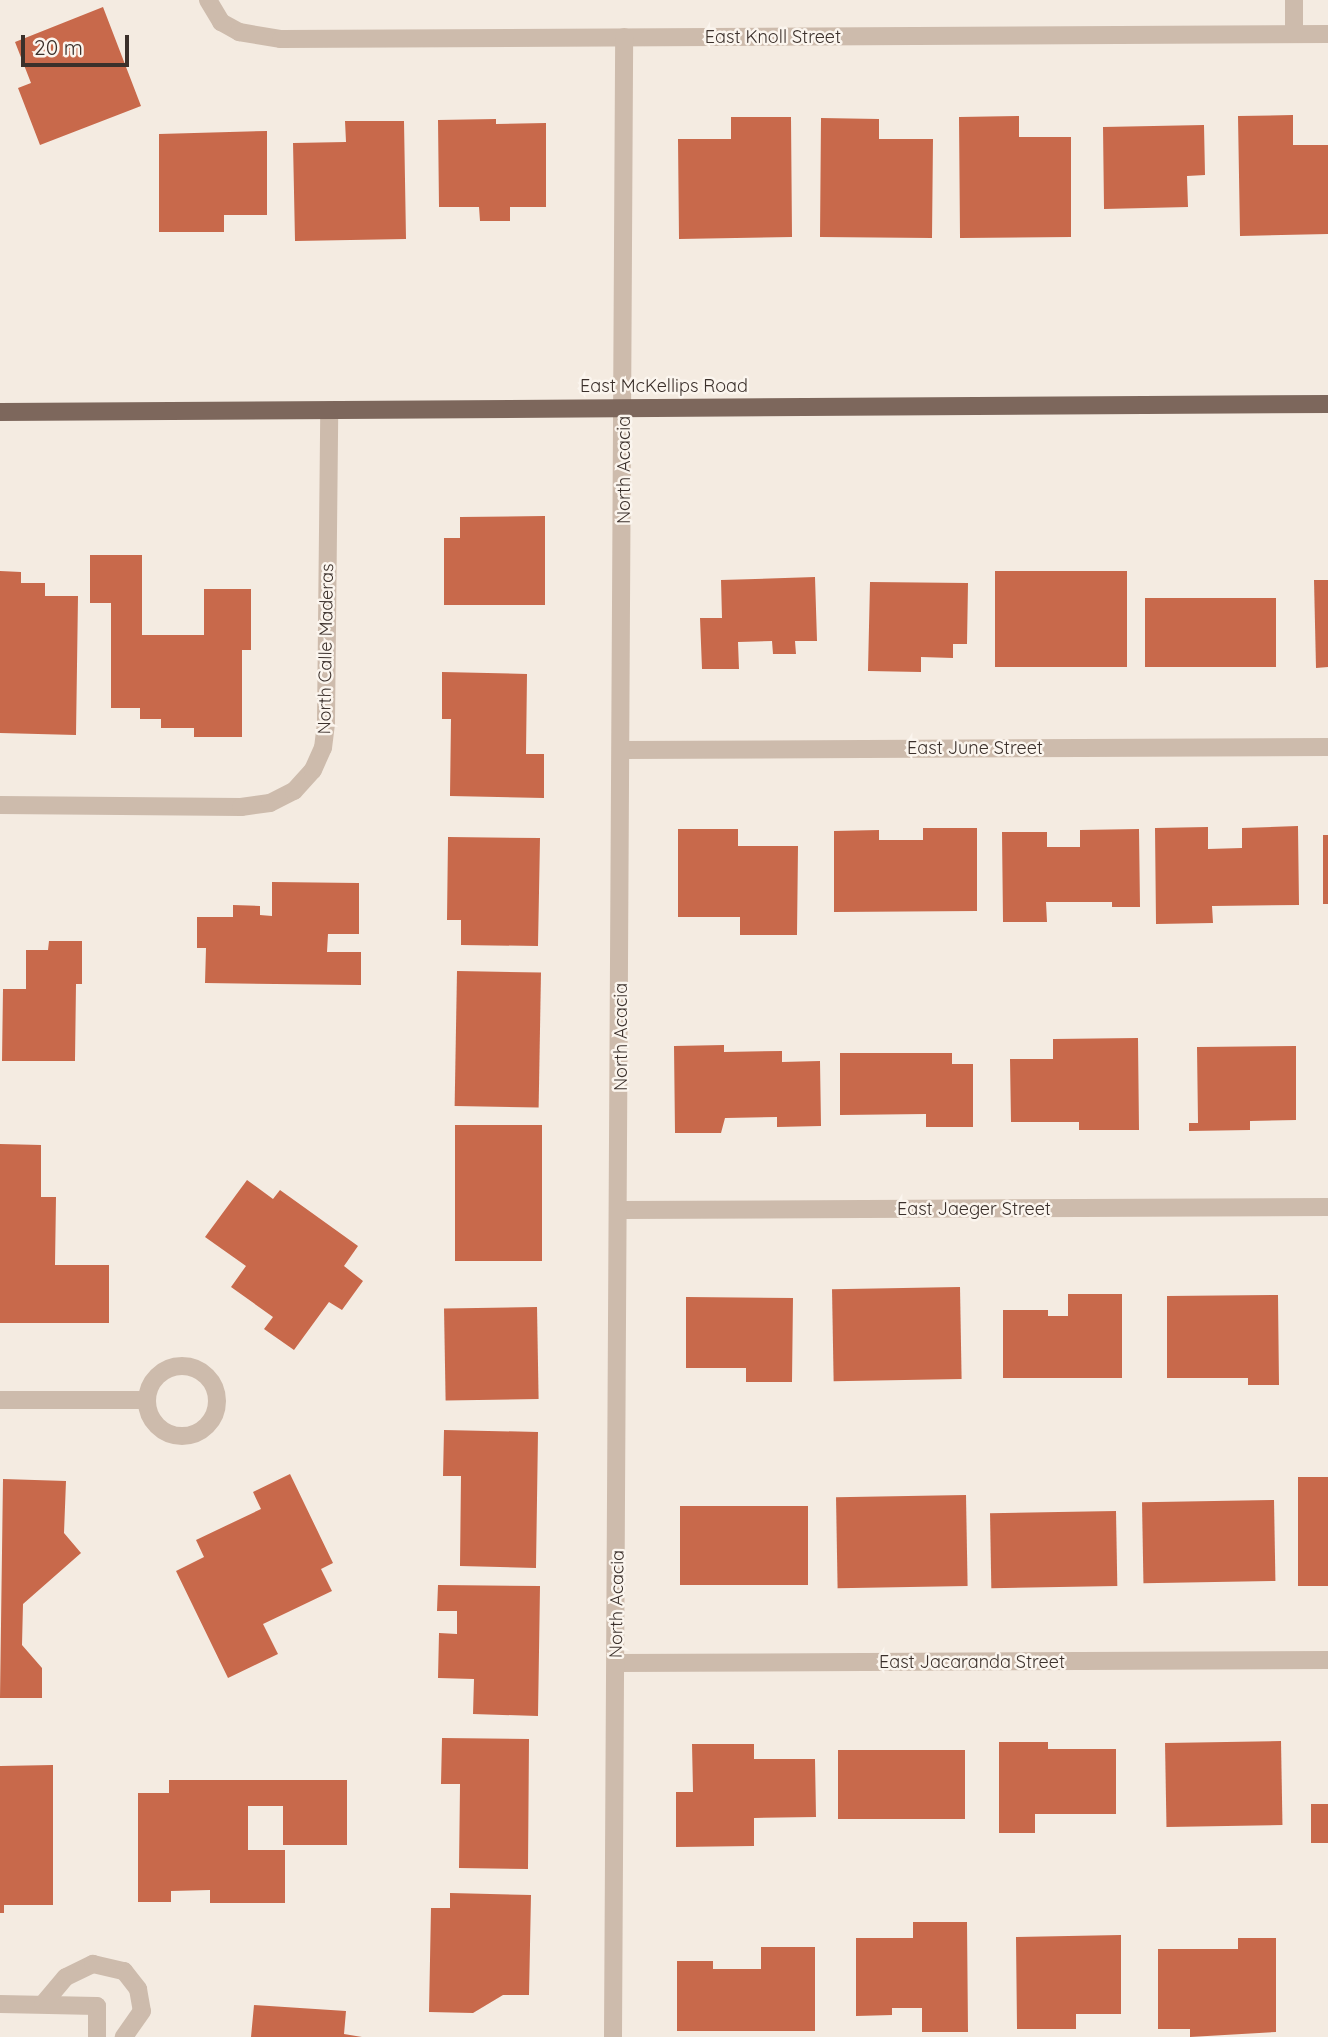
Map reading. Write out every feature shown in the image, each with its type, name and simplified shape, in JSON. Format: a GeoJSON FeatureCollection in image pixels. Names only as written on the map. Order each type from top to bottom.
{"type":"FeatureCollection","features":[{"type":"Feature","properties":{"kind":"main road","name":"East McKellips Road"},"geometry":{"type":"LineString","coordinates":[[0,412],[1328,404]]}},
{"type":"Feature","properties":{"kind":"street","name":"East Knoll Street"},"geometry":{"type":"LineString","coordinates":[[208,0],[221,22],[239,32],[281,38],[1328,34]]}},
{"type":"Feature","properties":{"kind":"street"},"geometry":{"type":"LineString","coordinates":[[1294,0],[1294,34]]}},
{"type":"Feature","properties":{"kind":"street","name":"North Acacia"},"geometry":{"type":"LineString","coordinates":[[613,2037],[625,408],[624,37]]}},
{"type":"Feature","properties":{"kind":"street","name":"North Calle Maderas"},"geometry":{"type":"LineString","coordinates":[[0,805],[241,807],[270,803],[295,790],[313,770],[323,748],[327,722],[329,410]]}},
{"type":"Feature","properties":{"kind":"street","name":"East June Street"},"geometry":{"type":"LineString","coordinates":[[622,750],[1328,747]]}},
{"type":"Feature","properties":{"kind":"street","name":"East Jaeger Street"},"geometry":{"type":"LineString","coordinates":[[620,1210],[1328,1208]]}},
{"type":"Feature","properties":{"kind":"street"},"geometry":{"type":"LineString","coordinates":[[0,1400],[147,1400]]}},
{"type":"Feature","properties":{"kind":"street","name":"East Jacaranda Street"},"geometry":{"type":"LineString","coordinates":[[616,1663],[1328,1660]]}},
{"type":"Feature","properties":{"kind":"street"},"geometry":{"type":"LineString","coordinates":[[43,2004],[66,1977],[93,1964],[124,1971],[138,1989],[142,2011],[124,2037]]}},
{"type":"Feature","properties":{"kind":"street"},"geometry":{"type":"LineString","coordinates":[[0,2004],[97,2006],[97,2037]]}},
{"type":"Feature","properties":{"kind":"building"},"geometry":{"type":"Polygon","coordinates":[[[103,7],[141,106],[40,145],[18,88],[31,83],[15,42],[103,7]]]}},
{"type":"Feature","properties":{"kind":"building"},"geometry":{"type":"Polygon","coordinates":[[[1293,115],[1293,145],[1328,145],[1328,234],[1240,236],[1238,116],[1293,115]]]}},
{"type":"Feature","properties":{"kind":"building"},"geometry":{"type":"Polygon","coordinates":[[[1019,116],[1019,137],[1071,137],[1071,237],[960,238],[959,117],[1019,116]]]}},
{"type":"Feature","properties":{"kind":"building"},"geometry":{"type":"Polygon","coordinates":[[[731,117],[791,117],[792,237],[679,239],[678,139],[731,139],[731,117]]]}},
{"type":"Feature","properties":{"kind":"building"},"geometry":{"type":"Polygon","coordinates":[[[821,118],[879,119],[879,139],[933,139],[932,238],[820,237],[821,118]]]}},
{"type":"Feature","properties":{"kind":"building"},"geometry":{"type":"Polygon","coordinates":[[[496,119],[496,124],[546,123],[546,207],[510,207],[510,221],[480,221],[479,207],[439,207],[438,120],[496,119]]]}},
{"type":"Feature","properties":{"kind":"building"},"geometry":{"type":"Polygon","coordinates":[[[345,121],[404,121],[406,239],[295,241],[293,143],[346,142],[345,121]]]}},
{"type":"Feature","properties":{"kind":"building"},"geometry":{"type":"Polygon","coordinates":[[[1204,125],[1205,175],[1187,176],[1188,207],[1104,209],[1103,127],[1204,125]]]}},
{"type":"Feature","properties":{"kind":"building"},"geometry":{"type":"Polygon","coordinates":[[[267,131],[267,215],[224,215],[224,232],[159,232],[159,134],[267,131]]]}},
{"type":"Feature","properties":{"kind":"building"},"geometry":{"type":"Polygon","coordinates":[[[545,516],[545,605],[444,605],[444,538],[460,538],[460,517],[545,516]]]}},
{"type":"Feature","properties":{"kind":"building"},"geometry":{"type":"Polygon","coordinates":[[[90,555],[142,555],[142,635],[204,635],[204,589],[251,589],[251,650],[242,650],[242,737],[194,737],[194,728],[161,728],[161,719],[140,719],[140,708],[111,708],[111,603],[90,603],[90,555]]]}},
{"type":"Feature","properties":{"kind":"building"},"geometry":{"type":"Polygon","coordinates":[[[0,571],[21,572],[21,583],[45,583],[45,596],[78,596],[76,735],[0,733],[0,571]]]}},
{"type":"Feature","properties":{"kind":"building"},"geometry":{"type":"Polygon","coordinates":[[[995,571],[1127,571],[1127,667],[995,667],[995,571]]]}},
{"type":"Feature","properties":{"kind":"building"},"geometry":{"type":"Polygon","coordinates":[[[815,577],[817,641],[795,641],[796,654],[773,654],[772,641],[738,642],[739,669],[702,669],[700,618],[722,618],[721,580],[815,577]]]}},
{"type":"Feature","properties":{"kind":"building"},"geometry":{"type":"Polygon","coordinates":[[[1314,580],[1328,580],[1328,667],[1316,668],[1314,580]]]}},
{"type":"Feature","properties":{"kind":"building"},"geometry":{"type":"Polygon","coordinates":[[[870,582],[968,583],[967,644],[953,644],[953,658],[921,657],[921,672],[868,671],[870,582]]]}},
{"type":"Feature","properties":{"kind":"building"},"geometry":{"type":"Polygon","coordinates":[[[1145,598],[1276,598],[1276,667],[1145,667],[1145,598]]]}},
{"type":"Feature","properties":{"kind":"building"},"geometry":{"type":"Polygon","coordinates":[[[442,672],[527,674],[526,754],[544,754],[544,798],[450,796],[451,719],[442,719],[442,672]]]}},
{"type":"Feature","properties":{"kind":"building"},"geometry":{"type":"Polygon","coordinates":[[[1298,826],[1299,905],[1212,906],[1213,923],[1156,924],[1155,828],[1208,827],[1208,849],[1242,848],[1242,828],[1298,826]]]}},
{"type":"Feature","properties":{"kind":"building"},"geometry":{"type":"Polygon","coordinates":[[[923,828],[977,828],[977,911],[834,912],[834,831],[879,830],[879,840],[923,840],[923,828]]]}},
{"type":"Feature","properties":{"kind":"building"},"geometry":{"type":"Polygon","coordinates":[[[678,829],[738,829],[738,846],[798,846],[797,935],[740,935],[740,917],[678,917],[678,829]]]}},
{"type":"Feature","properties":{"kind":"building"},"geometry":{"type":"Polygon","coordinates":[[[1139,829],[1140,907],[1112,907],[1112,902],[1046,902],[1047,922],[1003,922],[1002,832],[1047,832],[1047,847],[1080,847],[1080,830],[1139,829]]]}},
{"type":"Feature","properties":{"kind":"building"},"geometry":{"type":"Polygon","coordinates":[[[1323,835],[1328,835],[1328,904],[1323,904],[1323,835]]]}},
{"type":"Feature","properties":{"kind":"building"},"geometry":{"type":"Polygon","coordinates":[[[448,837],[540,838],[538,946],[461,945],[461,920],[447,920],[448,837]]]}},
{"type":"Feature","properties":{"kind":"building"},"geometry":{"type":"Polygon","coordinates":[[[272,882],[359,883],[359,934],[328,934],[327,952],[361,952],[361,985],[205,983],[206,948],[197,948],[197,917],[233,917],[233,905],[260,906],[260,915],[272,916],[272,882]]]}},
{"type":"Feature","properties":{"kind":"building"},"geometry":{"type":"Polygon","coordinates":[[[49,941],[82,941],[82,984],[76,984],[75,1061],[2,1061],[3,989],[26,989],[26,950],[48,950],[49,941]]]}},
{"type":"Feature","properties":{"kind":"building"},"geometry":{"type":"Polygon","coordinates":[[[457,971],[541,972],[539,1107],[455,1106],[457,971]]]}},
{"type":"Feature","properties":{"kind":"building"},"geometry":{"type":"Polygon","coordinates":[[[1138,1038],[1139,1130],[1079,1130],[1079,1122],[1011,1122],[1010,1059],[1053,1059],[1053,1039],[1138,1038]]]}},
{"type":"Feature","properties":{"kind":"building"},"geometry":{"type":"Polygon","coordinates":[[[724,1045],[724,1052],[782,1051],[782,1062],[820,1061],[821,1126],[777,1127],[777,1117],[725,1118],[721,1133],[675,1133],[674,1046],[724,1045]]]}},
{"type":"Feature","properties":{"kind":"building"},"geometry":{"type":"Polygon","coordinates":[[[1296,1046],[1296,1120],[1250,1121],[1250,1130],[1189,1131],[1189,1123],[1198,1123],[1197,1047],[1296,1046]]]}},
{"type":"Feature","properties":{"kind":"building"},"geometry":{"type":"Polygon","coordinates":[[[840,1053],[952,1053],[952,1064],[973,1064],[973,1127],[926,1127],[926,1114],[840,1115],[840,1053]]]}},
{"type":"Feature","properties":{"kind":"building"},"geometry":{"type":"Polygon","coordinates":[[[455,1125],[542,1125],[542,1261],[455,1261],[455,1125]]]}},
{"type":"Feature","properties":{"kind":"building"},"geometry":{"type":"Polygon","coordinates":[[[0,1144],[41,1145],[41,1197],[56,1197],[55,1265],[109,1265],[109,1323],[0,1323],[0,1144]]]}},
{"type":"Feature","properties":{"kind":"building"},"geometry":{"type":"Polygon","coordinates":[[[247,1180],[273,1199],[280,1190],[358,1246],[344,1266],[363,1281],[342,1310],[329,1302],[294,1350],[264,1329],[273,1317],[231,1287],[246,1266],[205,1237],[247,1180]]]}},
{"type":"Feature","properties":{"kind":"building"},"geometry":{"type":"Polygon","coordinates":[[[960,1287],[962,1379],[834,1381],[832,1289],[960,1287]]]}},
{"type":"Feature","properties":{"kind":"building"},"geometry":{"type":"Polygon","coordinates":[[[1068,1294],[1122,1294],[1122,1378],[1003,1378],[1003,1310],[1048,1310],[1048,1316],[1068,1316],[1068,1294]]]}},
{"type":"Feature","properties":{"kind":"building"},"geometry":{"type":"Polygon","coordinates":[[[1278,1295],[1279,1385],[1248,1385],[1248,1378],[1167,1378],[1167,1296],[1278,1295]]]}},
{"type":"Feature","properties":{"kind":"building"},"geometry":{"type":"Polygon","coordinates":[[[686,1297],[793,1298],[792,1382],[746,1382],[746,1368],[686,1368],[686,1297]]]}},
{"type":"Feature","properties":{"kind":"building"},"geometry":{"type":"Polygon","coordinates":[[[537,1307],[539,1399],[446,1401],[444,1309],[537,1307]]]}},
{"type":"Feature","properties":{"kind":"building"},"geometry":{"type":"Polygon","coordinates":[[[444,1430],[538,1432],[536,1568],[460,1566],[461,1476],[443,1476],[444,1430]]]}},
{"type":"Feature","properties":{"kind":"building"},"geometry":{"type":"Polygon","coordinates":[[[290,1474],[333,1563],[321,1569],[332,1591],[263,1624],[278,1654],[228,1678],[176,1571],[204,1557],[196,1540],[261,1509],[253,1492],[290,1474]]]}},
{"type":"Feature","properties":{"kind":"building"},"geometry":{"type":"Polygon","coordinates":[[[1298,1477],[1328,1477],[1328,1586],[1298,1586],[1298,1477]]]}},
{"type":"Feature","properties":{"kind":"building"},"geometry":{"type":"Polygon","coordinates":[[[3,1479],[66,1481],[64,1533],[81,1553],[23,1604],[22,1645],[42,1668],[42,1698],[0,1698],[3,1479]]]}},
{"type":"Feature","properties":{"kind":"building"},"geometry":{"type":"Polygon","coordinates":[[[966,1495],[968,1586],[838,1588],[836,1497],[966,1495]]]}},
{"type":"Feature","properties":{"kind":"building"},"geometry":{"type":"Polygon","coordinates":[[[1274,1500],[1275,1581],[1143,1583],[1142,1502],[1274,1500]]]}},
{"type":"Feature","properties":{"kind":"building"},"geometry":{"type":"Polygon","coordinates":[[[680,1506],[808,1506],[808,1585],[680,1585],[680,1506]]]}},
{"type":"Feature","properties":{"kind":"building"},"geometry":{"type":"Polygon","coordinates":[[[1116,1511],[1117,1586],[991,1588],[990,1513],[1116,1511]]]}},
{"type":"Feature","properties":{"kind":"building"},"geometry":{"type":"Polygon","coordinates":[[[438,1585],[540,1586],[538,1716],[473,1714],[474,1679],[438,1678],[439,1633],[457,1634],[457,1611],[437,1611],[438,1585]]]}},
{"type":"Feature","properties":{"kind":"building"},"geometry":{"type":"Polygon","coordinates":[[[442,1738],[529,1739],[528,1869],[459,1868],[460,1784],[441,1784],[442,1738]]]}},
{"type":"Feature","properties":{"kind":"building"},"geometry":{"type":"Polygon","coordinates":[[[1281,1741],[1282,1825],[1166,1827],[1165,1743],[1281,1741]]]}},
{"type":"Feature","properties":{"kind":"building"},"geometry":{"type":"Polygon","coordinates":[[[999,1742],[1048,1742],[1048,1749],[1116,1749],[1116,1814],[1035,1814],[1035,1833],[999,1833],[999,1742]]]}},
{"type":"Feature","properties":{"kind":"building"},"geometry":{"type":"Polygon","coordinates":[[[692,1744],[754,1744],[754,1759],[815,1759],[816,1817],[754,1818],[754,1846],[676,1847],[676,1792],[693,1792],[692,1744]]]}},
{"type":"Feature","properties":{"kind":"building"},"geometry":{"type":"Polygon","coordinates":[[[838,1750],[965,1750],[965,1819],[838,1819],[838,1750]]]}},
{"type":"Feature","properties":{"kind":"building"},"geometry":{"type":"Polygon","coordinates":[[[53,1765],[53,1905],[4,1905],[4,1913],[0,1913],[0,1766],[53,1765]]]}},
{"type":"Feature","properties":{"kind":"building"},"geometry":{"type":"Polygon","coordinates":[[[169,1780],[347,1780],[347,1845],[283,1845],[283,1806],[248,1806],[248,1850],[285,1850],[285,1903],[210,1903],[210,1890],[171,1891],[171,1902],[138,1902],[138,1793],[169,1793],[169,1780]]]}},
{"type":"Feature","properties":{"kind":"building"},"geometry":{"type":"Polygon","coordinates":[[[1311,1804],[1328,1804],[1328,1843],[1311,1843],[1311,1804]]]}},
{"type":"Feature","properties":{"kind":"building"},"geometry":{"type":"Polygon","coordinates":[[[450,1893],[531,1895],[529,1995],[503,1995],[473,2013],[429,2012],[431,1908],[450,1908],[450,1893]]]}},
{"type":"Feature","properties":{"kind":"building"},"geometry":{"type":"Polygon","coordinates":[[[913,1922],[967,1922],[968,2032],[922,2032],[922,2008],[892,2008],[892,2015],[856,2016],[856,1938],[913,1938],[913,1922]]]}},
{"type":"Feature","properties":{"kind":"building"},"geometry":{"type":"Polygon","coordinates":[[[1121,1935],[1121,2014],[1076,2014],[1076,2029],[1017,2029],[1016,1937],[1121,1935]]]}},
{"type":"Feature","properties":{"kind":"building"},"geometry":{"type":"Polygon","coordinates":[[[1238,1938],[1276,1938],[1276,2032],[1190,2037],[1190,2029],[1158,2029],[1158,1949],[1238,1949],[1238,1938]]]}},
{"type":"Feature","properties":{"kind":"building"},"geometry":{"type":"Polygon","coordinates":[[[761,1947],[815,1947],[815,2031],[677,2031],[677,1961],[713,1961],[713,1969],[761,1969],[761,1947]]]}},
{"type":"Feature","properties":{"kind":"building"},"geometry":{"type":"Polygon","coordinates":[[[254,2005],[346,2011],[344,2034],[362,2037],[251,2037],[254,2005]]]}}]}
